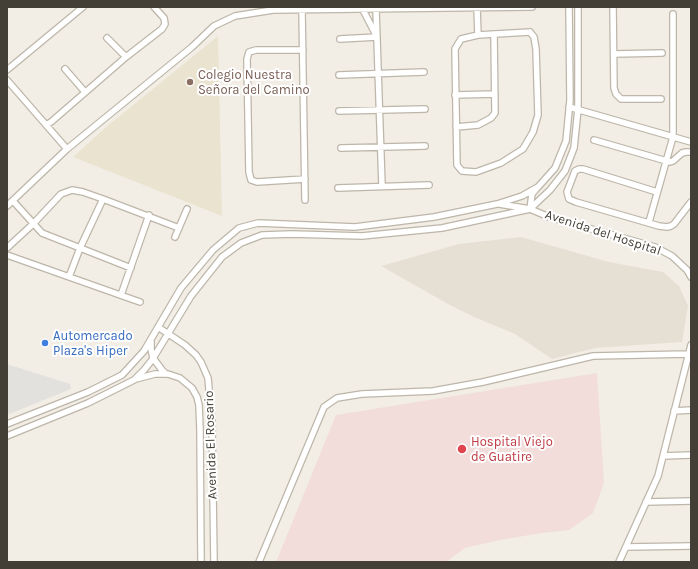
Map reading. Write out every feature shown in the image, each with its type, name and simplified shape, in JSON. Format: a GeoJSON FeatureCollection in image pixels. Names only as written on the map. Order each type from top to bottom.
{"type":"FeatureCollection","features":[{"type":"Feature","properties":{"kind":"street"},"geometry":{"type":"LineString","coordinates":[[7,70],[83,7]]}},
{"type":"Feature","properties":{"kind":"street"},"geometry":{"type":"LineString","coordinates":[[46,125],[162,29],[165,24],[164,18],[154,7]]}},
{"type":"Feature","properties":{"kind":"street"},"geometry":{"type":"LineString","coordinates":[[7,206],[67,149],[192,47],[214,26],[235,16],[273,10],[532,7]]}},
{"type":"Feature","properties":{"kind":"street"},"geometry":{"type":"LineString","coordinates":[[7,424],[88,392],[122,375],[144,351],[181,288],[214,250],[240,228],[258,223],[355,226],[434,217],[497,204],[522,196],[538,186],[555,168],[566,141],[569,106],[569,7]]}},
{"type":"Feature","properties":{"kind":"street"},"geometry":{"type":"LineString","coordinates":[[7,436],[88,403],[134,380],[153,358],[191,296],[222,257],[241,244],[262,235],[292,234],[362,236],[442,228],[530,209],[550,190],[565,171],[574,148],[578,109],[578,7]]}},
{"type":"Feature","properties":{"kind":"street"},"geometry":{"type":"LineString","coordinates":[[613,7],[614,88],[616,94],[621,99],[661,99]]}},
{"type":"Feature","properties":{"kind":"street"},"geometry":{"type":"LineString","coordinates":[[362,8],[377,37]]}},
{"type":"Feature","properties":{"kind":"street"},"geometry":{"type":"LineString","coordinates":[[477,8],[478,35]]}},
{"type":"Feature","properties":{"kind":"street"},"geometry":{"type":"LineString","coordinates":[[302,10],[305,200]]}},
{"type":"Feature","properties":{"kind":"street"},"geometry":{"type":"LineString","coordinates":[[376,10],[382,186]]}},
{"type":"Feature","properties":{"kind":"street"},"geometry":{"type":"LineString","coordinates":[[649,222],[673,137],[673,14]]}},
{"type":"Feature","properties":{"kind":"street"},"geometry":{"type":"LineString","coordinates":[[530,32],[534,37],[536,49],[538,115],[533,132],[523,149],[501,163],[476,172],[462,171],[457,165],[455,50],[461,39],[478,35],[494,34],[530,32]]}},
{"type":"Feature","properties":{"kind":"street"},"geometry":{"type":"LineString","coordinates":[[456,127],[478,125],[491,118],[495,113],[494,34]]}},
{"type":"Feature","properties":{"kind":"street"},"geometry":{"type":"LineString","coordinates":[[340,39],[377,37]]}},
{"type":"Feature","properties":{"kind":"street"},"geometry":{"type":"LineString","coordinates":[[107,38],[126,58]]}},
{"type":"Feature","properties":{"kind":"street"},"geometry":{"type":"LineString","coordinates":[[303,50],[256,50],[249,52],[247,59],[249,172],[251,180],[257,182],[305,179]]}},
{"type":"Feature","properties":{"kind":"street"},"geometry":{"type":"LineString","coordinates":[[614,54],[662,53]]}},
{"type":"Feature","properties":{"kind":"street"},"geometry":{"type":"LineString","coordinates":[[65,69],[85,92]]}},
{"type":"Feature","properties":{"kind":"street"},"geometry":{"type":"LineString","coordinates":[[339,75],[424,72]]}},
{"type":"Feature","properties":{"kind":"street"},"geometry":{"type":"LineString","coordinates":[[7,80],[67,149]]}},
{"type":"Feature","properties":{"kind":"street"},"geometry":{"type":"LineString","coordinates":[[455,95],[495,94]]}},
{"type":"Feature","properties":{"kind":"street"},"geometry":{"type":"LineString","coordinates":[[569,106],[691,142]]}},
{"type":"Feature","properties":{"kind":"street"},"geometry":{"type":"LineString","coordinates":[[339,111],[425,109]]}},
{"type":"Feature","properties":{"kind":"street"},"geometry":{"type":"LineString","coordinates":[[594,140],[670,162],[682,153],[691,152]]}},
{"type":"Feature","properties":{"kind":"street"},"geometry":{"type":"LineString","coordinates":[[341,148],[425,146]]}},
{"type":"Feature","properties":{"kind":"street"},"geometry":{"type":"LineString","coordinates":[[657,192],[583,169],[575,171],[567,192],[569,199],[659,226],[671,226],[691,202]]}},
{"type":"Feature","properties":{"kind":"street"},"geometry":{"type":"LineString","coordinates":[[338,188],[429,185]]}},
{"type":"Feature","properties":{"kind":"street","name":"Avenida del Hospital"},"geometry":{"type":"LineString","coordinates":[[530,209],[532,194],[538,186]]}},
{"type":"Feature","properties":{"kind":"street"},"geometry":{"type":"LineString","coordinates":[[7,248],[34,224],[61,194],[72,190],[149,215],[179,228]]}},
{"type":"Feature","properties":{"kind":"street"},"geometry":{"type":"LineString","coordinates":[[70,277],[80,248],[103,199]]}},
{"type":"Feature","properties":{"kind":"street"},"geometry":{"type":"LineString","coordinates":[[13,201],[42,233],[131,268]]}},
{"type":"Feature","properties":{"kind":"street","name":"Avenida del Hospital"},"geometry":{"type":"LineString","coordinates":[[497,204],[530,209],[655,247],[672,256],[687,270],[691,277]]}},
{"type":"Feature","properties":{"kind":"street"},"geometry":{"type":"LineString","coordinates":[[175,237],[187,209]]}},
{"type":"Feature","properties":{"kind":"street"},"geometry":{"type":"LineString","coordinates":[[121,295],[149,215]]}},
{"type":"Feature","properties":{"kind":"street"},"geometry":{"type":"LineString","coordinates":[[7,255],[140,302]]}},
{"type":"Feature","properties":{"kind":"street","name":"Avenida El Rosario"},"geometry":{"type":"LineString","coordinates":[[158,327],[196,355],[208,378],[212,423],[214,562]]}},
{"type":"Feature","properties":{"kind":"street"},"geometry":{"type":"LineString","coordinates":[[152,337],[150,346],[153,358]]}},
{"type":"Feature","properties":{"kind":"street"},"geometry":{"type":"LineString","coordinates":[[619,562],[658,476],[674,411],[688,365],[688,354],[691,345]]}},
{"type":"Feature","properties":{"kind":"street"},"geometry":{"type":"LineString","coordinates":[[259,562],[324,408],[337,398],[362,394],[434,391],[483,382],[593,356],[688,354]]}},
{"type":"Feature","properties":{"kind":"street","name":"Avenida El Rosario"},"geometry":{"type":"LineString","coordinates":[[153,358],[166,374]]}},
{"type":"Feature","properties":{"kind":"street","name":"Avenida El Rosario"},"geometry":{"type":"LineString","coordinates":[[134,380],[155,374],[166,374],[180,378],[192,388],[197,396],[199,405],[201,562]]}},
{"type":"Feature","properties":{"kind":"street"},"geometry":{"type":"LineString","coordinates":[[674,411],[691,410]]}},
{"type":"Feature","properties":{"kind":"street"},"geometry":{"type":"LineString","coordinates":[[663,456],[691,455]]}},
{"type":"Feature","properties":{"kind":"street"},"geometry":{"type":"LineString","coordinates":[[646,502],[691,501]]}},
{"type":"Feature","properties":{"kind":"street"},"geometry":{"type":"LineString","coordinates":[[626,547],[691,546]]}},
{"type":"Feature","properties":{"kind":"shaded area","name":"Colegio Nuestra Señora del Camino"},"geometry":{"type":"Polygon","coordinates":[[[218,36],[222,216],[73,157],[105,128],[218,36]]]}},
{"type":"Feature","properties":{"kind":"shaded area"},"geometry":{"type":"Polygon","coordinates":[[[521,237],[609,262],[663,272],[679,286],[688,306],[682,342],[595,348],[552,359],[515,334],[474,317],[448,304],[381,266],[459,244],[521,237]]]}},
{"type":"Feature","properties":{"kind":"shaded area","name":"Automercado Plaza's Hiper"},"geometry":{"type":"Polygon","coordinates":[[[7,364],[70,384],[71,389],[7,415],[7,364]]]}},
{"type":"Feature","properties":{"kind":"shaded area","name":"Hospital Viejo de Guatire"},"geometry":{"type":"Polygon","coordinates":[[[597,373],[604,483],[593,513],[569,530],[500,540],[465,548],[446,562],[276,562],[336,415],[597,373]]]}},
{"type":"Feature","properties":{"kind":"place","name":"Colegio Nuestra Señora del Camino"},"geometry":{"type":"Point","coordinates":[190,82]}},
{"type":"Feature","properties":{"kind":"place","name":"Automercado Plaza's Hiper"},"geometry":{"type":"Point","coordinates":[45,343]}},
{"type":"Feature","properties":{"kind":"place","name":"Hospital Viejo de Guatire"},"geometry":{"type":"Point","coordinates":[462,449]}}]}
